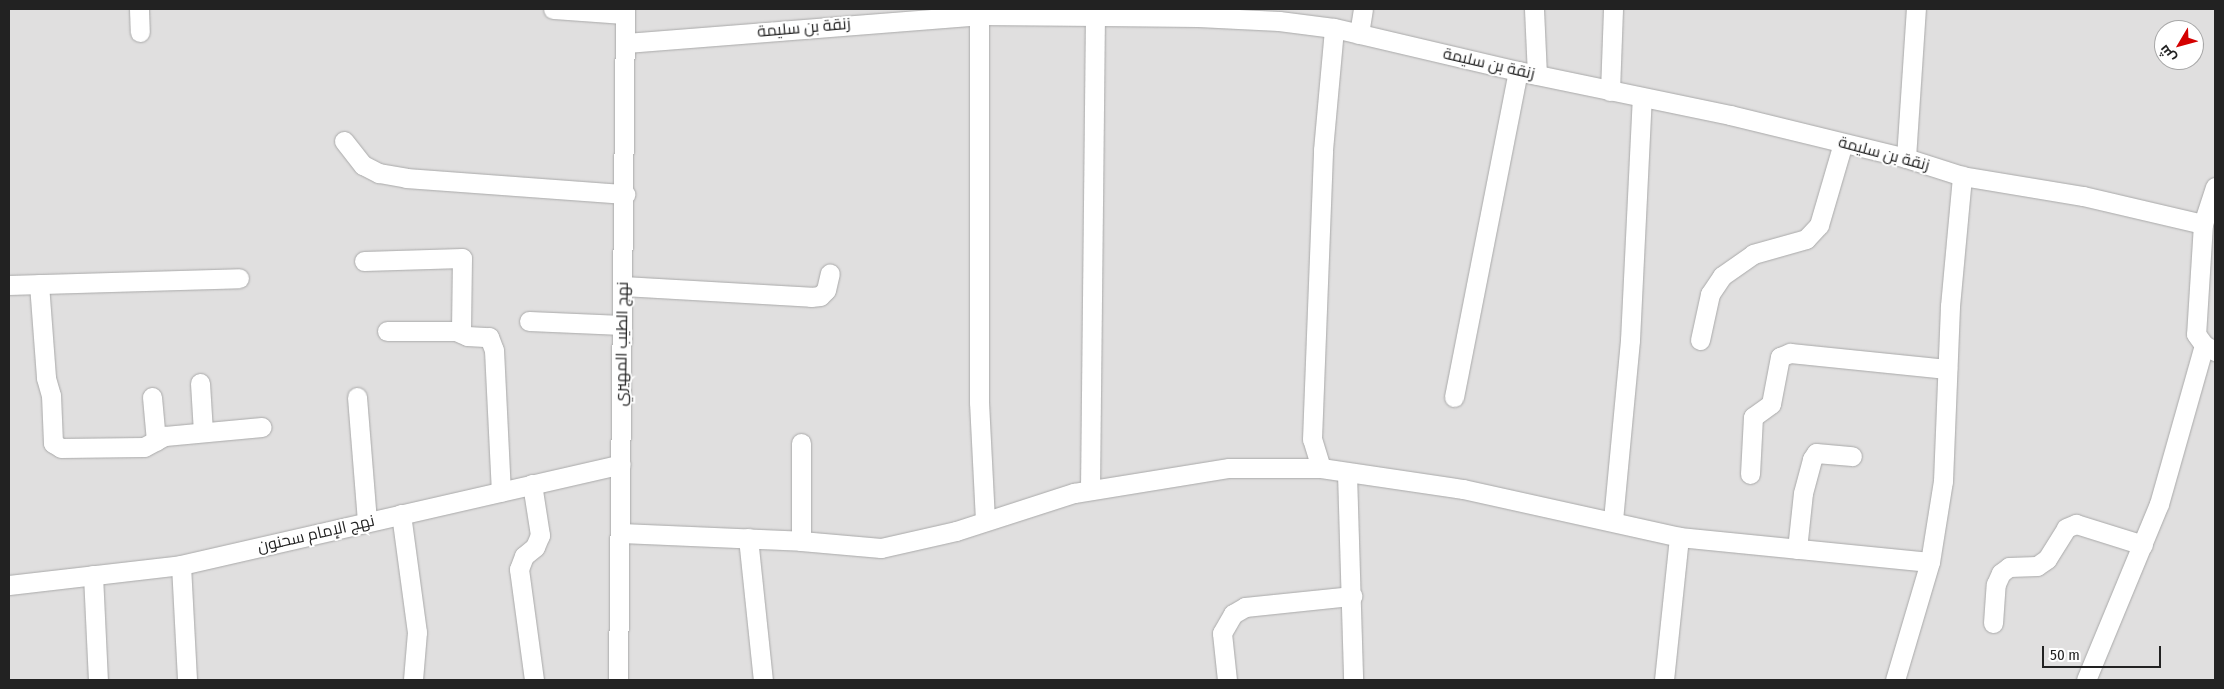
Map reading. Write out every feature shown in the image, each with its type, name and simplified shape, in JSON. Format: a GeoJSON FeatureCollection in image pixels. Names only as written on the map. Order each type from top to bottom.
{"type":"FeatureCollection","features":[{"type":"Feature","properties":{"kind":"street"},"geometry":{"type":"LineString","coordinates":[[139,9],[140,32]]}},
{"type":"Feature","properties":{"kind":"street"},"geometry":{"type":"LineString","coordinates":[[553,9],[625,11]]}},
{"type":"Feature","properties":{"kind":"street"},"geometry":{"type":"LineString","coordinates":[[1359,34],[1363,9]]}},
{"type":"Feature","properties":{"kind":"street"},"geometry":{"type":"LineString","coordinates":[[1534,9],[1537,76]]}},
{"type":"Feature","properties":{"kind":"street"},"geometry":{"type":"LineString","coordinates":[[1610,91],[1613,9]]}},
{"type":"Feature","properties":{"kind":"street"},"geometry":{"type":"LineString","coordinates":[[1906,158],[1916,9]]}},
{"type":"Feature","properties":{"kind":"street","name":"نهج الطيب المهيري"},"geometry":{"type":"LineString","coordinates":[[618,680],[625,194],[625,11]]}},
{"type":"Feature","properties":{"kind":"street","name":"زنقة بن سليمة"},"geometry":{"type":"LineString","coordinates":[[626,43],[912,14],[1095,16],[1118,13],[1199,13],[1334,28],[1537,76],[1843,143],[1906,158],[1962,176],[2083,196],[2203,224]]}},
{"type":"Feature","properties":{"kind":"street"},"geometry":{"type":"LineString","coordinates":[[979,15],[979,402],[984,521]]}},
{"type":"Feature","properties":{"kind":"street"},"geometry":{"type":"LineString","coordinates":[[1090,490],[1095,16]]}},
{"type":"Feature","properties":{"kind":"street"},"geometry":{"type":"LineString","coordinates":[[1321,468],[1312,430],[1323,150],[1334,28]]}},
{"type":"Feature","properties":{"kind":"street"},"geometry":{"type":"LineString","coordinates":[[1454,397],[1518,71]]}},
{"type":"Feature","properties":{"kind":"street"},"geometry":{"type":"LineString","coordinates":[[1613,520],[1630,340],[1642,98]]}},
{"type":"Feature","properties":{"kind":"street"},"geometry":{"type":"LineString","coordinates":[[344,141],[363,165],[379,173],[406,178],[625,194]]}},
{"type":"Feature","properties":{"kind":"street"},"geometry":{"type":"LineString","coordinates":[[1700,340],[1710,294],[1722,276],[1753,254],[1806,239],[1819,225],[1843,143]]}},
{"type":"Feature","properties":{"kind":"street"},"geometry":{"type":"LineString","coordinates":[[1895,680],[1930,562],[1943,481],[1954,249],[1962,176]]}},
{"type":"Feature","properties":{"kind":"street"},"geometry":{"type":"LineString","coordinates":[[2086,680],[2159,504],[2210,348],[2196,334],[2196,322],[2203,224],[2215,187]]}},
{"type":"Feature","properties":{"kind":"street"},"geometry":{"type":"LineString","coordinates":[[364,261],[462,258],[461,333]]}},
{"type":"Feature","properties":{"kind":"street"},"geometry":{"type":"LineString","coordinates":[[623,286],[812,297],[820,296],[826,290],[830,273]]}},
{"type":"Feature","properties":{"kind":"street"},"geometry":{"type":"LineString","coordinates":[[9,285],[239,278]]}},
{"type":"Feature","properties":{"kind":"street"},"geometry":{"type":"LineString","coordinates":[[39,284],[46,378],[51,395],[53,443],[61,448],[135,447],[156,441],[165,436],[262,427]]}},
{"type":"Feature","properties":{"kind":"street"},"geometry":{"type":"LineString","coordinates":[[528,321],[622,325]]}},
{"type":"Feature","properties":{"kind":"street"},"geometry":{"type":"LineString","coordinates":[[387,331],[461,333],[489,337],[494,350],[501,492]]}},
{"type":"Feature","properties":{"kind":"street"},"geometry":{"type":"LineString","coordinates":[[1750,474],[1752,417],[1771,404],[1780,358],[1790,352],[1947,369]]}},
{"type":"Feature","properties":{"kind":"street"},"geometry":{"type":"LineString","coordinates":[[200,383],[204,432]]}},
{"type":"Feature","properties":{"kind":"street"},"geometry":{"type":"LineString","coordinates":[[152,397],[156,441]]}},
{"type":"Feature","properties":{"kind":"street"},"geometry":{"type":"LineString","coordinates":[[356,397],[367,522]]}},
{"type":"Feature","properties":{"kind":"street"},"geometry":{"type":"LineString","coordinates":[[801,443],[801,541]]}},
{"type":"Feature","properties":{"kind":"street"},"geometry":{"type":"LineString","coordinates":[[1796,550],[1803,493],[1812,459],[1816,453],[1852,456]]}},
{"type":"Feature","properties":{"kind":"street","name":"نهج الإمام سحنون"},"geometry":{"type":"LineString","coordinates":[[9,585],[181,565],[621,464]]}},
{"type":"Feature","properties":{"kind":"street"},"geometry":{"type":"LineString","coordinates":[[621,533],[801,541],[881,548],[984,521],[1090,490],[1229,468],[1321,468],[1463,489],[1613,520],[1679,537],[1930,562]]}},
{"type":"Feature","properties":{"kind":"street"},"geometry":{"type":"LineString","coordinates":[[1347,472],[1352,596],[1352,680]]}},
{"type":"Feature","properties":{"kind":"street"},"geometry":{"type":"LineString","coordinates":[[532,484],[540,534],[535,547],[524,556],[518,569],[534,680]]}},
{"type":"Feature","properties":{"kind":"street"},"geometry":{"type":"LineString","coordinates":[[401,514],[417,632],[414,680]]}},
{"type":"Feature","properties":{"kind":"street"},"geometry":{"type":"LineString","coordinates":[[1993,623],[1996,584],[2001,573],[2009,567],[2036,566],[2047,559],[2066,528],[2076,524],[2143,545]]}},
{"type":"Feature","properties":{"kind":"street"},"geometry":{"type":"LineString","coordinates":[[1664,680],[1679,537]]}},
{"type":"Feature","properties":{"kind":"street"},"geometry":{"type":"LineString","coordinates":[[748,538],[763,680]]}},
{"type":"Feature","properties":{"kind":"street"},"geometry":{"type":"LineString","coordinates":[[181,565],[187,680]]}},
{"type":"Feature","properties":{"kind":"street"},"geometry":{"type":"LineString","coordinates":[[94,576],[98,680]]}},
{"type":"Feature","properties":{"kind":"street"},"geometry":{"type":"LineString","coordinates":[[1227,680],[1222,633],[1233,614],[1245,607],[1352,596]]}},
{"type":"Feature","properties":{"kind":"shaded area"},"geometry":{"type":"Polygon","coordinates":[[[9,9],[2215,9],[2215,680],[9,680],[9,9]]]}}]}
